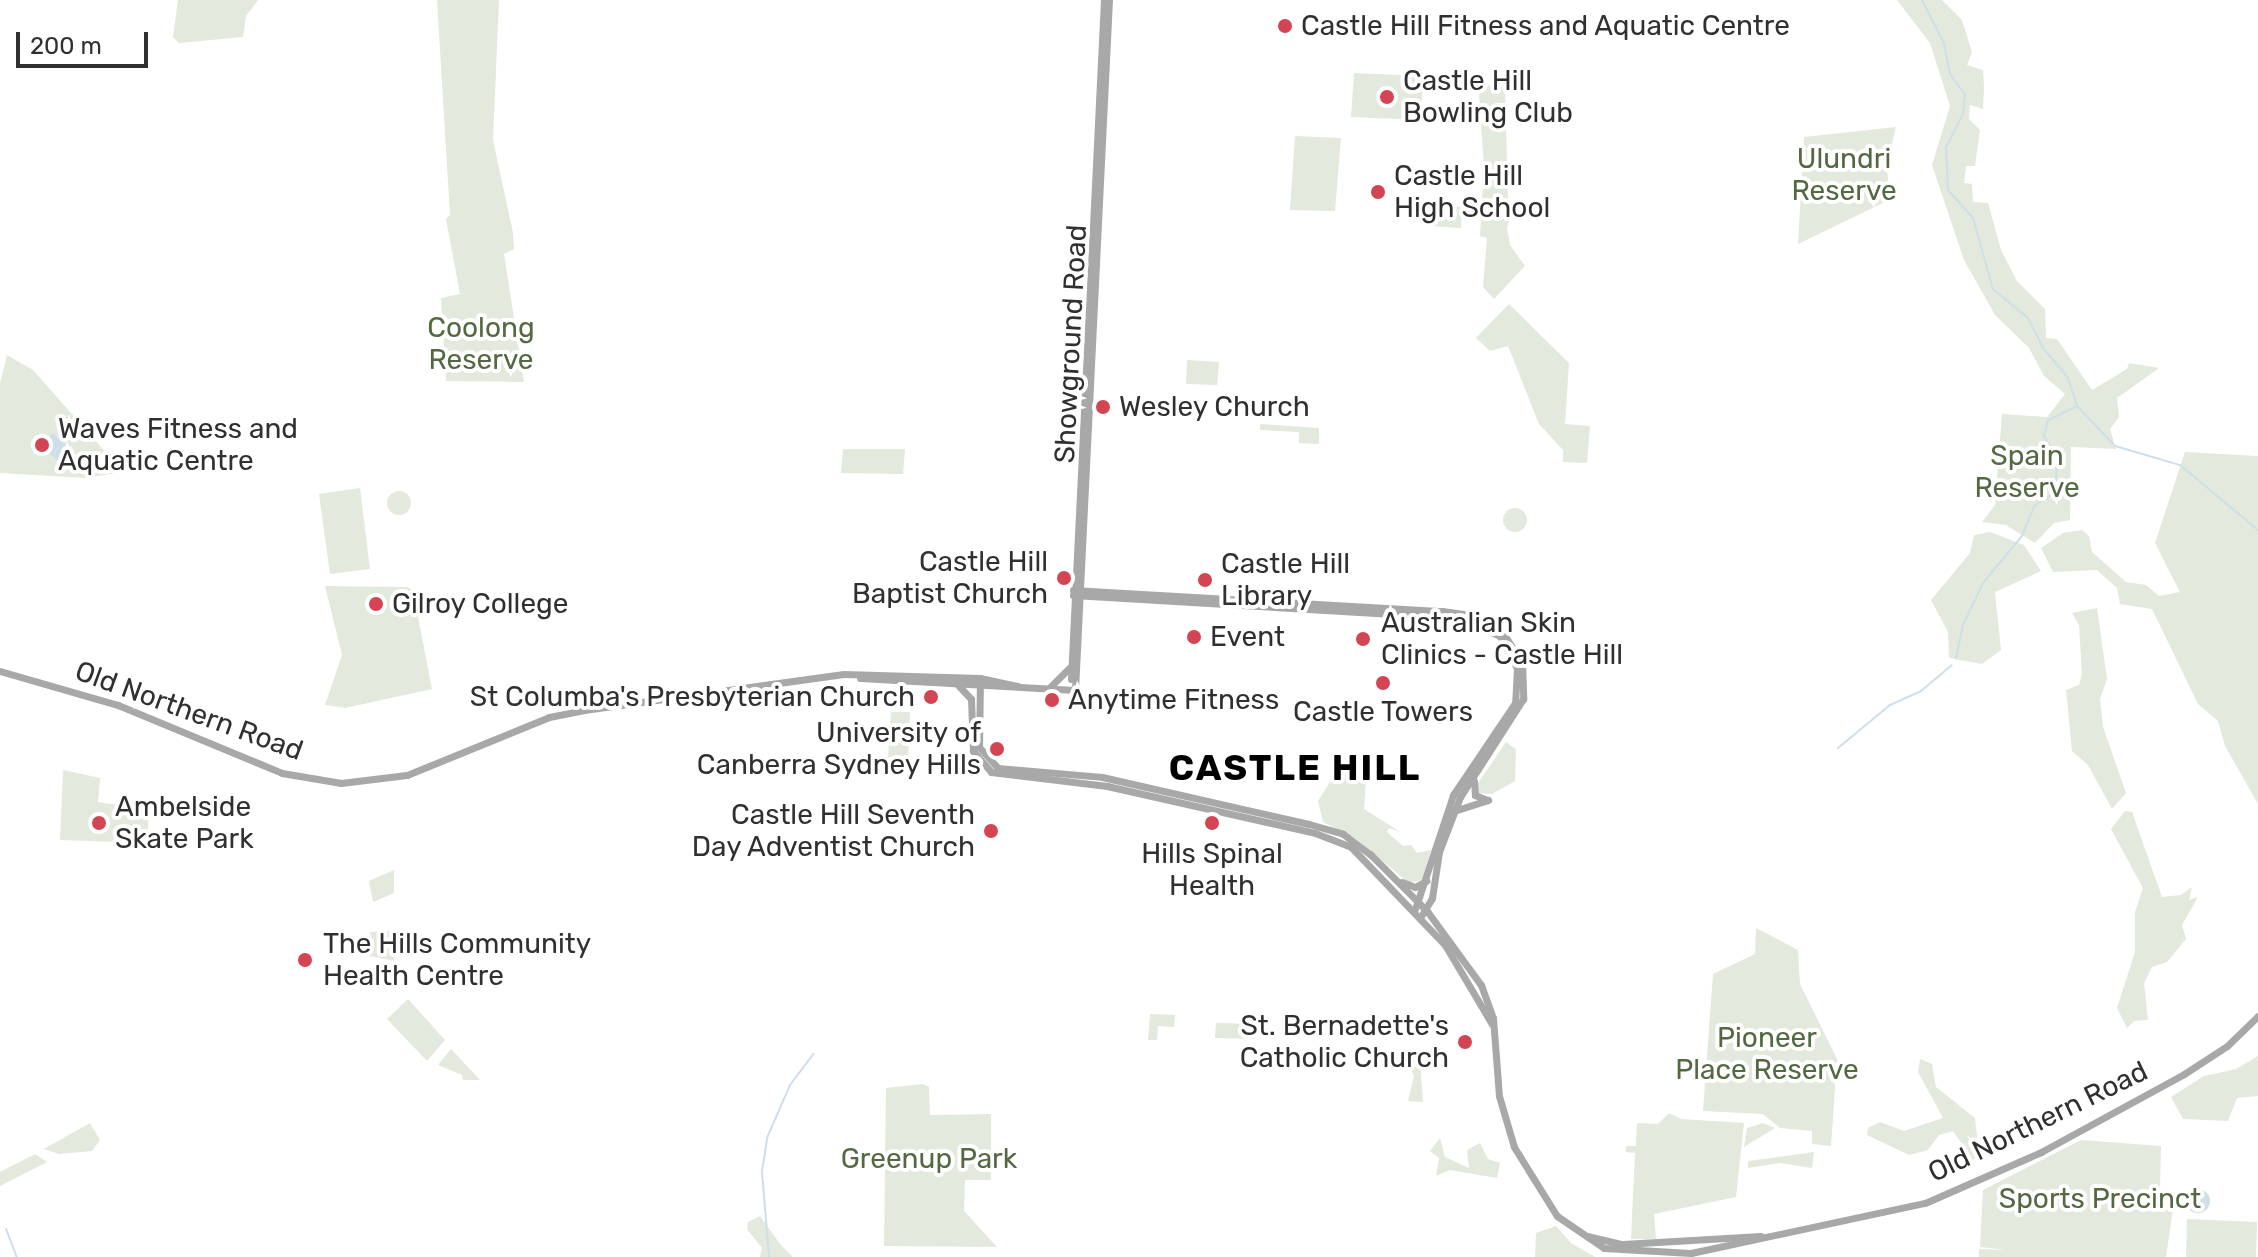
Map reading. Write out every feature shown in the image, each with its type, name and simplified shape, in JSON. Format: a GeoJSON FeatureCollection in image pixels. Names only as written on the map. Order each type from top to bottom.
{"type":"FeatureCollection","features":[{"type":"Feature","properties":{"kind":"main road","name":"Showground Road"},"geometry":{"type":"LineString","coordinates":[[1073,690],[1079,449],[1107,0]]}},
{"type":"Feature","properties":{"kind":"main road","name":"Showground Road"},"geometry":{"type":"LineString","coordinates":[[1073,690],[1071,662],[1083,557],[1089,434],[1098,164]]}},
{"type":"Feature","properties":{"kind":"main road"},"geometry":{"type":"LineString","coordinates":[[1079,449],[1089,434]]}},
{"type":"Feature","properties":{"kind":"main road"},"geometry":{"type":"LineString","coordinates":[[1083,557],[1089,584],[1110,591]]}},
{"type":"Feature","properties":{"kind":"main road"},"geometry":{"type":"LineString","coordinates":[[1077,593],[1110,591],[1442,611],[1488,621],[1518,654],[1525,687],[1516,718],[1476,775],[1457,796],[1424,914]]}},
{"type":"Feature","properties":{"kind":"main road"},"geometry":{"type":"LineString","coordinates":[[1077,593],[1460,618],[1489,628],[1513,656],[1517,693],[1505,722],[1457,796],[1418,907]]}},
{"type":"Feature","properties":{"kind":"main road"},"geometry":{"type":"LineString","coordinates":[[1047,688],[1063,679],[1071,662]]}},
{"type":"Feature","properties":{"kind":"main road","name":"Old Northern Road"},"geometry":{"type":"LineString","coordinates":[[0,671],[118,705],[271,769],[341,783],[407,775],[568,713],[830,678],[873,673],[1073,690]]}},
{"type":"Feature","properties":{"kind":"main road","name":"Old Northern Road"},"geometry":{"type":"LineString","coordinates":[[830,678],[954,684],[978,682]]}},
{"type":"Feature","properties":{"kind":"main road"},"geometry":{"type":"LineString","coordinates":[[971,730],[978,682]]}},
{"type":"Feature","properties":{"kind":"main road"},"geometry":{"type":"LineString","coordinates":[[978,682],[978,741],[984,763]]}},
{"type":"Feature","properties":{"kind":"main road"},"geometry":{"type":"LineString","coordinates":[[954,684],[970,697],[973,751],[984,763],[1001,769],[1072,778],[1308,827]]}},
{"type":"Feature","properties":{"kind":"main road"},"geometry":{"type":"LineString","coordinates":[[1454,811],[1488,800],[1475,795],[1476,775]]}},
{"type":"Feature","properties":{"kind":"main road","name":"Old Northern Road"},"geometry":{"type":"LineString","coordinates":[[1308,827],[1322,827],[1353,839],[1418,907],[1481,985],[1492,1024],[1499,1096],[1511,1139],[1548,1205],[1581,1235],[1604,1248],[1641,1255],[1678,1256],[1915,1206],[2006,1169],[2200,1065],[2258,1016]]}},
{"type":"Feature","properties":{"kind":"main road","name":"Old Northern Road"},"geometry":{"type":"LineString","coordinates":[[1308,827],[1351,847],[1392,880]]}},
{"type":"Feature","properties":{"kind":"main road"},"geometry":{"type":"LineString","coordinates":[[1392,880],[1415,887],[1426,881]]}},
{"type":"Feature","properties":{"kind":"main road","name":"Old Northern Road"},"geometry":{"type":"LineString","coordinates":[[1581,1235],[1623,1244],[1772,1237]]}},
{"type":"Feature","properties":{"kind":"main road"},"geometry":{"type":"LineString","coordinates":[[1678,1243],[1678,1256]]}},
{"type":"Feature","properties":{"kind":"main road"},"geometry":{"type":"LineString","coordinates":[[1706,1257],[1730,1246]]}},
{"type":"Feature","properties":{"kind":"green space"},"geometry":{"type":"Polygon","coordinates":[[[178,0],[258,0],[246,16],[243,37],[179,43],[173,37],[178,0]]]}},
{"type":"Feature","properties":{"kind":"green space","name":"Coolong Reserve"},"geometry":{"type":"Polygon","coordinates":[[[437,0],[499,0],[493,140],[513,233],[514,249],[504,254],[524,382],[446,381],[441,298],[460,294],[446,219],[450,215],[437,0]]]}},
{"type":"Feature","properties":{"kind":"green space","name":"Spain Reserve"},"geometry":{"type":"Polygon","coordinates":[[[1897,0],[1942,0],[1962,20],[1972,52],[1967,65],[1983,70],[1984,86],[1983,109],[1970,105],[1969,119],[1980,130],[1975,166],[1966,166],[1964,183],[1972,184],[1973,202],[1988,203],[2001,250],[2017,281],[2045,309],[2046,338],[2057,339],[2092,390],[2127,369],[2129,363],[2159,368],[2117,398],[2119,417],[2110,429],[2116,449],[2071,447],[2070,520],[2054,523],[2035,543],[2006,525],[1982,522],[1995,505],[2002,414],[2047,417],[2065,394],[2044,376],[2029,348],[1995,315],[1964,260],[1932,165],[1950,106],[1930,43],[1897,0]]]}},
{"type":"Feature","properties":{"kind":"green space","name":"Castle Hill Bowling Club"},"geometry":{"type":"Polygon","coordinates":[[[1354,73],[1423,76],[1421,120],[1351,117],[1354,73]]]}},
{"type":"Feature","properties":{"kind":"green space"},"geometry":{"type":"Polygon","coordinates":[[[1493,82],[1505,89],[1508,201],[1513,204],[1507,229],[1510,245],[1525,266],[1494,299],[1483,287],[1487,238],[1480,236],[1484,167],[1479,94],[1493,82]]]}},
{"type":"Feature","properties":{"kind":"green space","name":"Ulundri Reserve"},"geometry":{"type":"Polygon","coordinates":[[[1896,127],[1887,163],[1889,200],[1798,244],[1804,137],[1896,127]]]}},
{"type":"Feature","properties":{"kind":"green space"},"geometry":{"type":"Polygon","coordinates":[[[1295,136],[1341,138],[1335,211],[1290,210],[1295,136]]]}},
{"type":"Feature","properties":{"kind":"green space"},"geometry":{"type":"Polygon","coordinates":[[[1432,205],[1462,207],[1461,228],[1430,226],[1432,205]]]}},
{"type":"Feature","properties":{"kind":"green space"},"geometry":{"type":"Polygon","coordinates":[[[1509,304],[1569,363],[1565,424],[1590,426],[1587,463],[1563,462],[1563,450],[1539,424],[1508,346],[1490,351],[1476,338],[1509,304]]]}},
{"type":"Feature","properties":{"kind":"green space"},"geometry":{"type":"Polygon","coordinates":[[[7,355],[33,370],[123,472],[85,478],[0,473],[0,383],[7,355]]]}},
{"type":"Feature","properties":{"kind":"green space"},"geometry":{"type":"Polygon","coordinates":[[[1187,360],[1219,362],[1217,385],[1186,384],[1187,360]]]}},
{"type":"Feature","properties":{"kind":"green space"},"geometry":{"type":"Polygon","coordinates":[[[1260,424],[1319,428],[1319,444],[1299,443],[1299,432],[1260,430],[1260,424]]]}},
{"type":"Feature","properties":{"kind":"green space"},"geometry":{"type":"Polygon","coordinates":[[[843,449],[905,449],[903,474],[841,473],[843,449]]]}},
{"type":"Feature","properties":{"kind":"green space"},"geometry":{"type":"Polygon","coordinates":[[[2185,452],[2258,456],[2258,804],[2225,746],[2218,721],[2198,704],[2152,609],[2120,604],[2117,588],[2097,570],[2053,572],[2041,548],[2063,533],[2082,530],[2089,536],[2092,552],[2126,582],[2146,585],[2159,596],[2180,592],[2155,543],[2185,452]]]}},
{"type":"Feature","properties":{"kind":"green space"},"geometry":{"type":"Polygon","coordinates":[[[360,488],[370,569],[330,574],[319,494],[360,488]]]}},
{"type":"Feature","properties":{"kind":"green space"},"geometry":{"type":"Polygon","coordinates":[[[399,491],[407,495],[411,503],[407,511],[399,515],[391,511],[387,503],[391,495],[399,491]]]}},
{"type":"Feature","properties":{"kind":"green space"},"geometry":{"type":"Polygon","coordinates":[[[1515,508],[1524,511],[1527,520],[1524,529],[1515,532],[1506,529],[1503,520],[1506,511],[1515,508]]]}},
{"type":"Feature","properties":{"kind":"green space"},"geometry":{"type":"Polygon","coordinates":[[[1990,532],[2024,545],[2041,571],[1995,592],[2001,650],[1982,664],[1949,658],[1948,632],[1931,600],[1970,553],[1974,535],[1990,532]]]}},
{"type":"Feature","properties":{"kind":"green space"},"geometry":{"type":"Polygon","coordinates":[[[325,586],[408,587],[413,591],[432,689],[345,708],[325,705],[342,655],[325,586]]]}},
{"type":"Feature","properties":{"kind":"green space"},"geometry":{"type":"Polygon","coordinates":[[[2097,608],[2107,679],[2100,699],[2103,727],[2126,793],[2112,809],[2088,765],[2072,751],[2066,690],[2079,685],[2082,674],[2079,625],[2072,613],[2097,608]]]}},
{"type":"Feature","properties":{"kind":"green space"},"geometry":{"type":"Polygon","coordinates":[[[891,712],[910,712],[908,758],[888,757],[891,712]]]}},
{"type":"Feature","properties":{"kind":"green space"},"geometry":{"type":"Polygon","coordinates":[[[1506,742],[1516,749],[1515,781],[1492,794],[1477,793],[1476,786],[1506,742]]]}},
{"type":"Feature","properties":{"kind":"green space"},"geometry":{"type":"Polygon","coordinates":[[[1335,767],[1372,777],[1366,779],[1364,809],[1400,832],[1389,828],[1387,832],[1403,846],[1411,845],[1417,853],[1431,850],[1422,880],[1409,883],[1356,839],[1323,822],[1318,801],[1334,776],[1340,781],[1343,773],[1335,767]]]}},
{"type":"Feature","properties":{"kind":"green space"},"geometry":{"type":"Polygon","coordinates":[[[63,770],[100,778],[98,802],[149,810],[147,843],[60,840],[63,770]]]}},
{"type":"Feature","properties":{"kind":"green space"},"geometry":{"type":"Polygon","coordinates":[[[2125,811],[2132,812],[2162,897],[2181,895],[2192,887],[2189,900],[2198,897],[2182,925],[2186,939],[2167,962],[2152,967],[2144,983],[2148,1020],[2134,1021],[2127,1028],[2117,1008],[2135,952],[2135,912],[2143,888],[2111,829],[2125,811]]]}},
{"type":"Feature","properties":{"kind":"green space"},"geometry":{"type":"Polygon","coordinates":[[[394,870],[394,893],[373,902],[369,881],[394,870]]]}},
{"type":"Feature","properties":{"kind":"green space","name":"Pioneer Place Reserve"},"geometry":{"type":"Polygon","coordinates":[[[1756,928],[1798,950],[1800,984],[1837,1059],[1831,1146],[1812,1144],[1812,1131],[1780,1128],[1763,1114],[1703,1111],[1713,974],[1755,954],[1756,928]]]}},
{"type":"Feature","properties":{"kind":"green space"},"geometry":{"type":"Polygon","coordinates":[[[396,931],[394,961],[356,953],[372,946],[370,932],[396,931]]]}},
{"type":"Feature","properties":{"kind":"green space"},"geometry":{"type":"Polygon","coordinates":[[[408,999],[445,1040],[427,1061],[387,1019],[408,999]]]}},
{"type":"Feature","properties":{"kind":"green space"},"geometry":{"type":"Polygon","coordinates":[[[1150,1014],[1175,1015],[1174,1027],[1158,1026],[1157,1040],[1148,1040],[1150,1014]]]}},
{"type":"Feature","properties":{"kind":"green space"},"geometry":{"type":"Polygon","coordinates":[[[1216,1023],[1255,1024],[1255,1039],[1215,1038],[1216,1023]]]}},
{"type":"Feature","properties":{"kind":"green space"},"geometry":{"type":"Polygon","coordinates":[[[451,1049],[480,1080],[463,1080],[462,1075],[438,1065],[451,1049]]]}},
{"type":"Feature","properties":{"kind":"green space"},"geometry":{"type":"Polygon","coordinates":[[[1405,1056],[1420,1060],[1423,1102],[1408,1101],[1414,1076],[1405,1056]]]}},
{"type":"Feature","properties":{"kind":"green space"},"geometry":{"type":"Polygon","coordinates":[[[2258,1056],[2258,1096],[2237,1098],[2228,1121],[2183,1119],[2171,1097],[2204,1076],[2236,1069],[2258,1056]]]}},
{"type":"Feature","properties":{"kind":"green space"},"geometry":{"type":"Polygon","coordinates":[[[1920,1059],[1932,1064],[1936,1087],[1975,1118],[1979,1155],[1973,1160],[1953,1131],[1939,1135],[1928,1150],[1909,1155],[1867,1135],[1868,1128],[1880,1122],[1904,1131],[1943,1118],[1918,1072],[1920,1059]]]}},
{"type":"Feature","properties":{"kind":"green space","name":"Greenup Park"},"geometry":{"type":"Polygon","coordinates":[[[923,1084],[929,1087],[930,1115],[991,1114],[991,1180],[965,1180],[964,1211],[997,1247],[884,1246],[886,1088],[923,1084]]]}},
{"type":"Feature","properties":{"kind":"green space"},"geometry":{"type":"Polygon","coordinates":[[[1669,1113],[1681,1119],[1744,1123],[1736,1197],[1654,1214],[1656,1239],[1631,1239],[1635,1153],[1626,1152],[1626,1146],[1636,1146],[1637,1123],[1658,1124],[1669,1113]]]}},
{"type":"Feature","properties":{"kind":"green space"},"geometry":{"type":"Polygon","coordinates":[[[90,1123],[100,1140],[92,1151],[59,1154],[44,1149],[90,1123]]]}},
{"type":"Feature","properties":{"kind":"green space"},"geometry":{"type":"Polygon","coordinates":[[[1763,1123],[1775,1128],[1744,1147],[1747,1128],[1763,1123]]]}},
{"type":"Feature","properties":{"kind":"green space"},"geometry":{"type":"Polygon","coordinates":[[[1440,1138],[1445,1157],[1469,1168],[1467,1150],[1480,1143],[1488,1159],[1500,1163],[1497,1178],[1450,1170],[1436,1176],[1439,1158],[1430,1151],[1440,1138]]]}},
{"type":"Feature","properties":{"kind":"green space","name":"Sports Precinct"},"geometry":{"type":"Polygon","coordinates":[[[2081,1140],[2161,1146],[2160,1189],[2174,1202],[2166,1257],[1979,1257],[1979,1249],[2006,1250],[1980,1247],[1983,1190],[2081,1140]]]}},
{"type":"Feature","properties":{"kind":"green space"},"geometry":{"type":"Polygon","coordinates":[[[1814,1152],[1812,1168],[1780,1163],[1748,1168],[1748,1161],[1814,1152]]]}},
{"type":"Feature","properties":{"kind":"green space"},"geometry":{"type":"Polygon","coordinates":[[[35,1154],[47,1162],[0,1186],[0,1172],[35,1154]]]}},
{"type":"Feature","properties":{"kind":"green space"},"geometry":{"type":"Polygon","coordinates":[[[760,1216],[793,1257],[760,1257],[762,1248],[747,1229],[748,1222],[760,1216]]]}},
{"type":"Feature","properties":{"kind":"green space"},"geometry":{"type":"Polygon","coordinates":[[[2187,1219],[2257,1222],[2256,1257],[2186,1257],[2187,1219]]]}},
{"type":"Feature","properties":{"kind":"green space"},"geometry":{"type":"Polygon","coordinates":[[[1556,1226],[1571,1243],[1595,1257],[1535,1257],[1536,1233],[1556,1226]]]}},
{"type":"Feature","properties":{"kind":"shaded area"},"geometry":{"type":"Polygon","coordinates":[[[53,433],[77,456],[66,468],[41,446],[53,433]]]}},
{"type":"Feature","properties":{"kind":"shaded area"},"geometry":{"type":"Polygon","coordinates":[[[2198,1189],[2206,1193],[2210,1201],[2206,1209],[2198,1213],[2190,1209],[2186,1201],[2190,1193],[2198,1189]]]}},
{"type":"Feature","properties":{"kind":"waterway"},"geometry":{"type":"LineString","coordinates":[[1922,0],[1944,43],[1950,74],[1965,95],[1963,114],[1946,147],[1948,190],[1973,218],[1993,289],[2028,318],[2043,348],[2068,378],[2077,406],[2048,420],[2044,436],[2057,459],[2055,493],[2035,505],[2022,536],[1983,583],[1963,625],[1956,658]]}},
{"type":"Feature","properties":{"kind":"waterway"},"geometry":{"type":"LineString","coordinates":[[2077,406],[2115,446],[2180,465],[2258,530]]}},
{"type":"Feature","properties":{"kind":"waterway"},"geometry":{"type":"LineString","coordinates":[[1838,748],[1890,705],[1921,691],[1952,665]]}},
{"type":"Feature","properties":{"kind":"waterway"},"geometry":{"type":"LineString","coordinates":[[769,1257],[762,1171],[767,1138],[790,1085],[813,1054]]}},
{"type":"Feature","properties":{"kind":"waterway"},"geometry":{"type":"LineString","coordinates":[[6,1229],[17,1257]]}},
{"type":"Feature","properties":{"kind":"place","name":"Castle Hill Fitness and Aquatic Centre"},"geometry":{"type":"Point","coordinates":[1285,26]}},
{"type":"Feature","properties":{"kind":"place","name":"Castle Hill Bowling Club"},"geometry":{"type":"Point","coordinates":[1387,97]}},
{"type":"Feature","properties":{"kind":"place","name":"Castle Hill High School"},"geometry":{"type":"Point","coordinates":[1378,192]}},
{"type":"Feature","properties":{"kind":"place","name":"Wesley Church"},"geometry":{"type":"Point","coordinates":[1103,407]}},
{"type":"Feature","properties":{"kind":"place","name":"Waves Fitness and Aquatic Centre"},"geometry":{"type":"Point","coordinates":[42,445]}},
{"type":"Feature","properties":{"kind":"place","name":"Castle Hill Baptist Church"},"geometry":{"type":"Point","coordinates":[1064,578]}},
{"type":"Feature","properties":{"kind":"place","name":"Castle Hill Library"},"geometry":{"type":"Point","coordinates":[1205,580]}},
{"type":"Feature","properties":{"kind":"place","name":"Gilroy College"},"geometry":{"type":"Point","coordinates":[376,604]}},
{"type":"Feature","properties":{"kind":"place","name":"Event"},"geometry":{"type":"Point","coordinates":[1194,637]}},
{"type":"Feature","properties":{"kind":"place","name":"Australian Skin Clinics - Castle Hill"},"geometry":{"type":"Point","coordinates":[1363,639]}},
{"type":"Feature","properties":{"kind":"place","name":"Castle Towers"},"geometry":{"type":"Point","coordinates":[1383,683]}},
{"type":"Feature","properties":{"kind":"place","name":"St Columba's Presbyterian Church"},"geometry":{"type":"Point","coordinates":[931,697]}},
{"type":"Feature","properties":{"kind":"place","name":"Anytime Fitness"},"geometry":{"type":"Point","coordinates":[1052,700]}},
{"type":"Feature","properties":{"kind":"place","name":"University of Canberra Sydney Hills"},"geometry":{"type":"Point","coordinates":[997,749]}},
{"type":"Feature","properties":{"kind":"place","name":"Ambelside Skate Park"},"geometry":{"type":"Point","coordinates":[99,823]}},
{"type":"Feature","properties":{"kind":"place","name":"Hills Spinal Health"},"geometry":{"type":"Point","coordinates":[1212,823]}},
{"type":"Feature","properties":{"kind":"place","name":"Castle Hill Seventh Day Adventist Church"},"geometry":{"type":"Point","coordinates":[991,831]}},
{"type":"Feature","properties":{"kind":"place","name":"The Hills Community Health Centre"},"geometry":{"type":"Point","coordinates":[305,960]}},
{"type":"Feature","properties":{"kind":"place","name":"St. Bernadette's Catholic Church"},"geometry":{"type":"Point","coordinates":[1465,1042]}},
{"type":"Feature","properties":{"kind":"district","name":"CASTLE HILL"},"geometry":{"type":"Point","coordinates":[1295,768]}}]}
